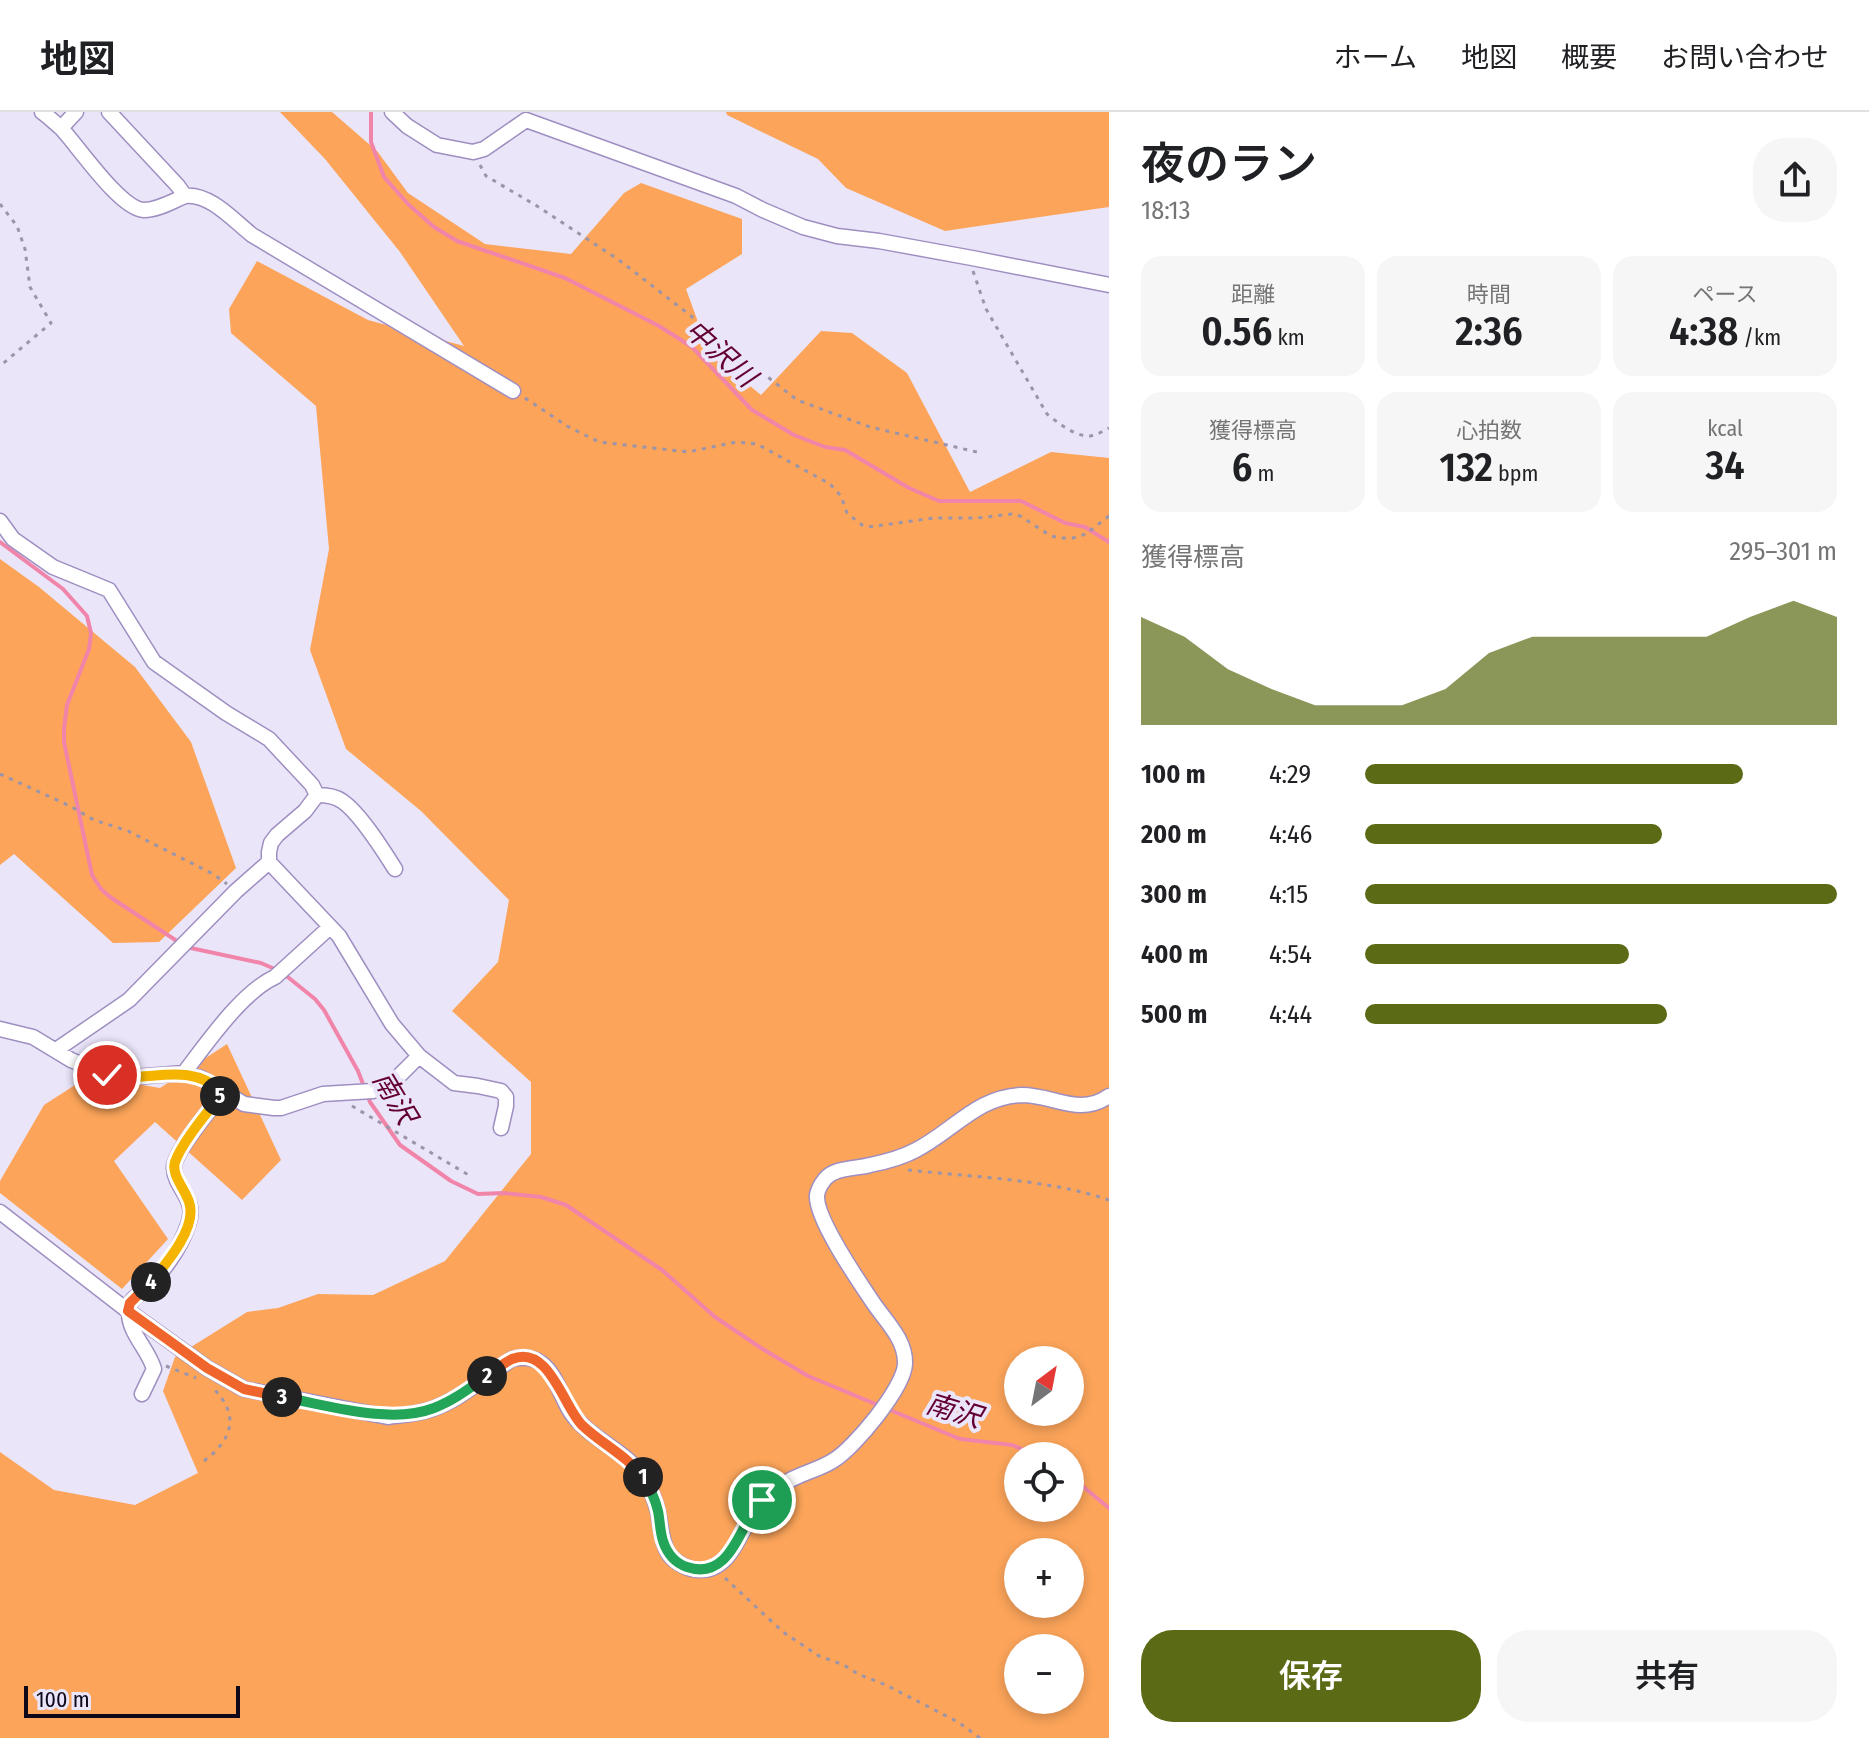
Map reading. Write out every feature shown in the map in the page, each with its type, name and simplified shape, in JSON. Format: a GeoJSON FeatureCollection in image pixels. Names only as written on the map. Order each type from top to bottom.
{"type":"FeatureCollection","features":[{"type":"Feature","properties":{"kind":"street"},"geometry":{"type":"LineString","coordinates":[[42,112],[61,128],[117,194],[136,208],[145,210],[192,195],[215,206],[252,235],[513,391]]}},
{"type":"Feature","properties":{"kind":"street"},"geometry":{"type":"LineString","coordinates":[[61,128],[76,112]]}},
{"type":"Feature","properties":{"kind":"street"},"geometry":{"type":"LineString","coordinates":[[109,112],[185,196]]}},
{"type":"Feature","properties":{"kind":"street"},"geometry":{"type":"LineString","coordinates":[[392,112],[407,126],[437,145],[473,152],[484,149],[526,120],[736,196],[803,227],[837,236],[879,241],[1109,285]]}},
{"type":"Feature","properties":{"kind":"street"},"geometry":{"type":"LineString","coordinates":[[0,521],[13,539],[53,567],[109,590],[154,662],[269,739],[312,785],[317,795]]}},
{"type":"Feature","properties":{"kind":"street"},"geometry":{"type":"LineString","coordinates":[[395,869],[378,841],[347,805],[327,794],[317,795],[305,811],[271,843],[269,852],[269,862],[339,936],[392,1024],[419,1056],[454,1083],[501,1091],[506,1097],[501,1128]]}},
{"type":"Feature","properties":{"kind":"street"},"geometry":{"type":"LineString","coordinates":[[56,1050],[129,1000],[236,891],[269,862]]}},
{"type":"Feature","properties":{"kind":"street"},"geometry":{"type":"LineString","coordinates":[[184,1073],[253,992],[275,977],[330,927]]}},
{"type":"Feature","properties":{"kind":"street"},"geometry":{"type":"LineString","coordinates":[[0,1029],[33,1037],[71,1060],[107,1075],[122,1078],[184,1073],[201,1078],[244,1104],[274,1108],[323,1094],[373,1091],[407,1069],[419,1056]]}},
{"type":"Feature","properties":{"kind":"street"},"geometry":{"type":"LineString","coordinates":[[142,1394],[154,1369],[130,1325],[130,1303],[166,1264],[188,1226],[190,1203],[174,1171],[175,1162],[224,1092]]}},
{"type":"Feature","properties":{"kind":"street"},"geometry":{"type":"LineString","coordinates":[[0,1212],[128,1311],[207,1368],[244,1389],[388,1417],[433,1409],[461,1395],[512,1359],[520,1357],[543,1364],[572,1414],[584,1427],[633,1464],[643,1476],[652,1493],[669,1555],[684,1567],[699,1570],[724,1561],[762,1500],[797,1477],[836,1460],[846,1451],[890,1397],[905,1366],[900,1342],[889,1322],[874,1304],[823,1222],[817,1192],[822,1182],[830,1174],[915,1151],[971,1111],[993,1100],[1009,1096],[1040,1096],[1086,1106],[1099,1103],[1109,1096]]}},
{"type":"Feature","properties":{"kind":"path"},"geometry":{"type":"LineString","coordinates":[[473,152],[486,176],[619,260],[797,400],[870,427],[981,453]]}},
{"type":"Feature","properties":{"kind":"path"},"geometry":{"type":"LineString","coordinates":[[0,204],[17,226],[25,249],[30,287],[51,323],[0,366]]}},
{"type":"Feature","properties":{"kind":"path"},"geometry":{"type":"LineString","coordinates":[[972,258],[976,283],[986,309],[1047,414],[1085,436],[1109,428]]}},
{"type":"Feature","properties":{"kind":"path"},"geometry":{"type":"LineString","coordinates":[[513,391],[567,426],[599,442],[688,452],[736,442],[757,444],[830,484],[841,496],[847,513],[868,527],[934,518],[1012,514],[1051,536],[1073,538],[1086,534],[1109,516]]}},
{"type":"Feature","properties":{"kind":"path"},"geometry":{"type":"LineString","coordinates":[[0,774],[94,820],[128,831],[213,874],[236,891]]}},
{"type":"Feature","properties":{"kind":"path"},"geometry":{"type":"LineString","coordinates":[[323,1094],[345,1101],[472,1177]]}},
{"type":"Feature","properties":{"kind":"path"},"geometry":{"type":"LineString","coordinates":[[899,1169],[1048,1185],[1083,1191],[1109,1200]]}},
{"type":"Feature","properties":{"kind":"path"},"geometry":{"type":"LineString","coordinates":[[152,1361],[205,1383],[226,1405],[231,1424],[227,1436],[217,1451],[204,1461]]}},
{"type":"Feature","properties":{"kind":"path"},"geometry":{"type":"LineString","coordinates":[[713,1567],[783,1632],[819,1656],[886,1685],[958,1722],[980,1738]]}},
{"type":"Feature","properties":{"kind":"shaded area"},"geometry":{"type":"Polygon","coordinates":[[[280,112],[332,112],[377,151],[408,193],[485,244],[571,254],[624,193],[641,183],[742,219],[742,254],[686,289],[709,352],[761,395],[821,331],[852,333],[907,373],[970,492],[1051,452],[1109,458],[1109,1738],[0,1738],[0,1452],[54,1490],[135,1505],[198,1473],[163,1391],[175,1357],[247,1312],[278,1308],[318,1294],[373,1295],[445,1261],[531,1154],[531,1082],[452,1011],[498,962],[509,900],[421,811],[346,749],[310,650],[329,549],[316,406],[231,333],[229,309],[257,261],[368,320],[464,346],[400,252],[325,159],[280,112]]]}},
{"type":"Feature","properties":{"kind":"shaded area"},"geometry":{"type":"Polygon","coordinates":[[[726,112],[1109,112],[1109,207],[945,231],[846,188],[818,159],[726,112]]]}},
{"type":"Feature","properties":{"kind":"shaded area"},"geometry":{"type":"Polygon","coordinates":[[[0,559],[39,587],[135,667],[191,742],[236,868],[159,942],[113,943],[14,854],[0,865],[0,559]]]}},
{"type":"Feature","properties":{"kind":"shaded area"},"geometry":{"type":"Polygon","coordinates":[[[227,1044],[281,1160],[242,1200],[155,1122],[114,1161],[168,1239],[122,1289],[0,1193],[0,1181],[44,1105],[89,1076],[160,1088],[227,1044]]]}},
{"type":"Feature","properties":{"kind":"waterway","name":"中沢川"},"geometry":{"type":"LineString","coordinates":[[371,112],[371,142],[384,177],[434,227],[457,241],[565,278],[659,326],[692,347],[752,410],[794,435],[825,447],[845,450],[909,488],[939,501],[1021,501],[1065,523],[1085,527],[1109,542]]}},
{"type":"Feature","properties":{"kind":"waterway","name":"南沢"},"geometry":{"type":"LineString","coordinates":[[0,542],[63,589],[87,616],[91,633],[89,649],[67,705],[64,742],[92,875],[101,889],[186,947],[261,963],[277,970]]}},
{"type":"Feature","properties":{"kind":"waterway","name":"南沢"},"geometry":{"type":"LineString","coordinates":[[284,974],[324,1010],[358,1071],[370,1102],[400,1145],[451,1181],[478,1194],[541,1197],[566,1205],[662,1270],[715,1317],[808,1376],[960,1439],[1004,1444]]}},
{"type":"Feature","properties":{"kind":"waterway","name":"南沢"},"geometry":{"type":"LineString","coordinates":[[1084,1487],[1109,1508]]}},
{"type":"Feature","properties":{"kind":"route"},"geometry":{"type":"LineString","coordinates":[[107,1075],[122,1078],[184,1073],[201,1078],[224,1092],[175,1162],[174,1171],[190,1203],[188,1226],[166,1264],[130,1303],[128,1311],[207,1368],[244,1389],[388,1417],[433,1409],[461,1395],[512,1359],[532,1359],[543,1364],[572,1414],[584,1427],[633,1464],[643,1476],[652,1493],[669,1555],[684,1567],[699,1570],[724,1561],[762,1500]]}}]}
